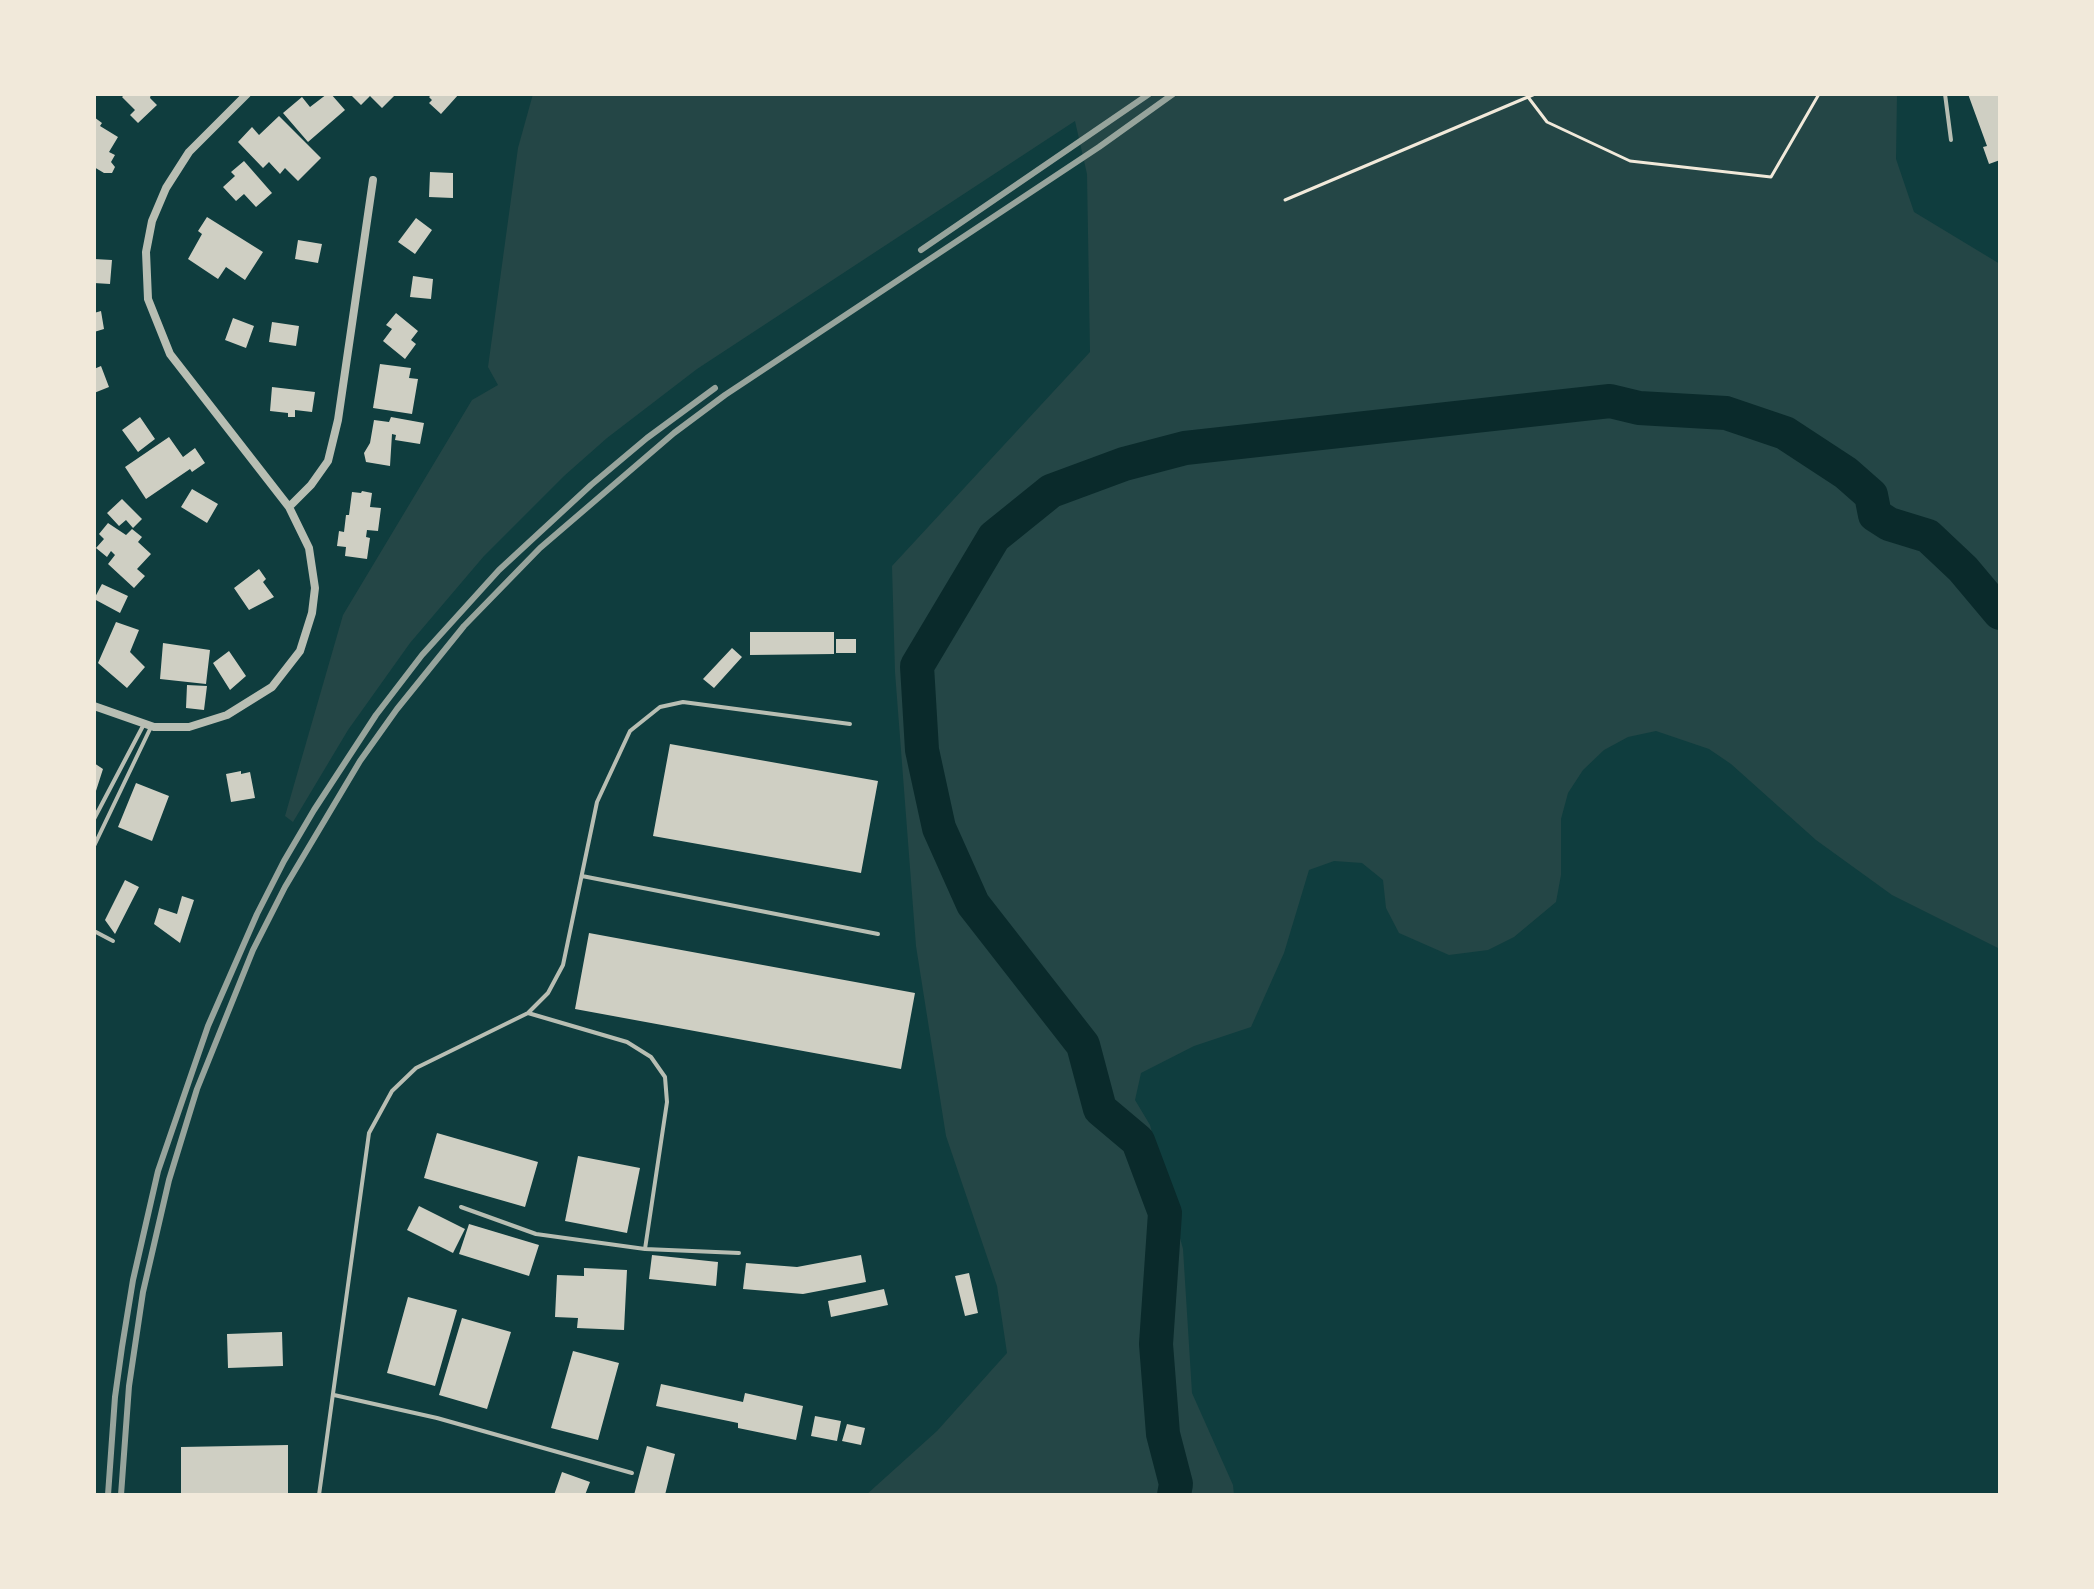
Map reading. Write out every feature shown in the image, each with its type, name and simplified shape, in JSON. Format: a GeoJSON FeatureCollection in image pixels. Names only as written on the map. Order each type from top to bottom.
{"type":"FeatureCollection","features":[{"type":"Feature","properties":{"kind":"street"},"geometry":{"type":"LineString","coordinates":[[94,706],[148,726],[189,727],[227,715],[272,687],[300,651],[312,613],[315,588],[309,548],[289,507],[170,354],[148,299],[146,252],[152,221],[166,188],[189,152],[247,94]]}},
{"type":"Feature","properties":{"kind":"street"},"geometry":{"type":"LineString","coordinates":[[289,507],[311,485],[328,461],[338,420],[373,180]]}},
{"type":"Feature","properties":{"kind":"lane"},"geometry":{"type":"LineString","coordinates":[[1945,94],[1951,140]]}},
{"type":"Feature","properties":{"kind":"lane"},"geometry":{"type":"LineString","coordinates":[[319,1495],[369,1133],[392,1091],[416,1068],[528,1013],[548,993],[563,965],[597,802],[630,731],[660,707],[683,702],[850,724]]}},
{"type":"Feature","properties":{"kind":"lane"},"geometry":{"type":"LineString","coordinates":[[94,819],[148,726]]}},
{"type":"Feature","properties":{"kind":"lane"},"geometry":{"type":"LineString","coordinates":[[94,846],[148,726]]}},
{"type":"Feature","properties":{"kind":"lane"},"geometry":{"type":"LineString","coordinates":[[582,876],[878,934]]}},
{"type":"Feature","properties":{"kind":"lane"},"geometry":{"type":"LineString","coordinates":[[94,931],[113,941]]}},
{"type":"Feature","properties":{"kind":"lane"},"geometry":{"type":"LineString","coordinates":[[528,1013],[627,1042],[651,1057],[665,1077],[667,1102],[645,1249]]}},
{"type":"Feature","properties":{"kind":"lane"},"geometry":{"type":"LineString","coordinates":[[461,1207],[536,1234],[645,1249],[739,1253]]}},
{"type":"Feature","properties":{"kind":"lane"},"geometry":{"type":"LineString","coordinates":[[334,1395],[437,1418],[632,1473]]}},
{"type":"Feature","properties":{"kind":"path"},"geometry":{"type":"LineString","coordinates":[[1285,200],[1535,94]]}},
{"type":"Feature","properties":{"kind":"path"},"geometry":{"type":"LineString","coordinates":[[1528,97],[1547,122],[1630,161],[1771,177],[1819,94]]}},
{"type":"Feature","properties":{"kind":"shaded area"},"geometry":{"type":"Polygon","coordinates":[[[533,94],[1897,94],[1896,159],[1914,212],[2000,264],[2000,949],[1892,895],[1816,840],[1731,764],[1709,749],[1656,731],[1628,737],[1604,750],[1583,770],[1568,793],[1561,819],[1561,875],[1556,902],[1514,937],[1488,950],[1449,955],[1399,933],[1386,908],[1383,880],[1362,863],[1334,861],[1309,870],[1284,953],[1251,1027],[1194,1046],[1141,1073],[1135,1100],[1150,1125],[1183,1249],[1192,1393],[1233,1485],[1234,1495],[866,1495],[937,1431],[1007,1353],[997,1286],[946,1136],[916,946],[895,672],[892,566],[1090,352],[1087,174],[1075,121],[697,369],[607,438],[564,476],[484,556],[410,643],[348,730],[293,822],[285,816],[343,615],[472,400],[498,385],[488,367],[518,148],[533,94]]]}},
{"type":"Feature","properties":{"kind":"building"},"geometry":{"type":"Polygon","coordinates":[[[125,94],[151,94],[150,98],[157,105],[138,123],[130,115],[135,110],[122,97],[125,94]]]}},
{"type":"Feature","properties":{"kind":"building"},"geometry":{"type":"Polygon","coordinates":[[[331,94],[345,110],[308,142],[283,113],[302,97],[310,107],[331,94]]]}},
{"type":"Feature","properties":{"kind":"building"},"geometry":{"type":"Polygon","coordinates":[[[350,94],[396,94],[382,108],[370,96],[361,105],[350,94]]]}},
{"type":"Feature","properties":{"kind":"building"},"geometry":{"type":"Polygon","coordinates":[[[432,94],[459,94],[441,114],[429,103],[432,94]]]}},
{"type":"Feature","properties":{"kind":"building"},"geometry":{"type":"Polygon","coordinates":[[[1968,94],[2000,94],[2000,160],[1989,164],[1983,147],[1987,146],[1968,94]]]}},
{"type":"Feature","properties":{"kind":"building"},"geometry":{"type":"Polygon","coordinates":[[[279,116],[321,158],[298,181],[285,168],[280,174],[269,162],[263,168],[238,142],[252,127],[259,135],[279,116]]]}},
{"type":"Feature","properties":{"kind":"building"},"geometry":{"type":"Polygon","coordinates":[[[94,117],[102,123],[100,126],[118,137],[109,152],[115,155],[111,162],[115,167],[112,173],[104,173],[94,167],[94,117]]]}},
{"type":"Feature","properties":{"kind":"building"},"geometry":{"type":"Polygon","coordinates":[[[244,161],[272,193],[256,207],[244,194],[236,201],[223,187],[235,176],[231,172],[244,161]]]}},
{"type":"Feature","properties":{"kind":"building"},"geometry":{"type":"Polygon","coordinates":[[[430,172],[453,173],[453,198],[429,197],[430,172]]]}},
{"type":"Feature","properties":{"kind":"building"},"geometry":{"type":"Polygon","coordinates":[[[207,217],[263,252],[245,280],[226,267],[218,279],[188,259],[202,234],[198,231],[207,217]]]}},
{"type":"Feature","properties":{"kind":"building"},"geometry":{"type":"Polygon","coordinates":[[[416,218],[432,230],[415,254],[398,242],[416,218]]]}},
{"type":"Feature","properties":{"kind":"building"},"geometry":{"type":"Polygon","coordinates":[[[298,240],[322,244],[318,263],[295,259],[298,240]]]}},
{"type":"Feature","properties":{"kind":"building"},"geometry":{"type":"Polygon","coordinates":[[[94,259],[112,260],[110,284],[94,283],[94,259]]]}},
{"type":"Feature","properties":{"kind":"building"},"geometry":{"type":"Polygon","coordinates":[[[413,276],[433,279],[431,299],[410,297],[413,276]]]}},
{"type":"Feature","properties":{"kind":"building"},"geometry":{"type":"Polygon","coordinates":[[[101,311],[104,329],[94,332],[94,313],[101,311]]]}},
{"type":"Feature","properties":{"kind":"building"},"geometry":{"type":"Polygon","coordinates":[[[396,313],[418,331],[411,340],[416,344],[405,359],[383,341],[392,329],[386,325],[396,313]]]}},
{"type":"Feature","properties":{"kind":"building"},"geometry":{"type":"Polygon","coordinates":[[[233,318],[254,326],[246,348],[225,340],[233,318]]]}},
{"type":"Feature","properties":{"kind":"building"},"geometry":{"type":"Polygon","coordinates":[[[272,322],[299,326],[296,346],[269,342],[272,322]]]}},
{"type":"Feature","properties":{"kind":"building"},"geometry":{"type":"Polygon","coordinates":[[[380,364],[411,368],[409,378],[418,379],[412,414],[373,408],[380,364]]]}},
{"type":"Feature","properties":{"kind":"building"},"geometry":{"type":"Polygon","coordinates":[[[101,366],[109,387],[94,393],[94,369],[101,366]]]}},
{"type":"Feature","properties":{"kind":"building"},"geometry":{"type":"Polygon","coordinates":[[[272,387],[315,392],[312,412],[295,410],[295,417],[288,417],[288,413],[270,411],[272,387]]]}},
{"type":"Feature","properties":{"kind":"building"},"geometry":{"type":"Polygon","coordinates":[[[140,417],[155,439],[138,452],[122,430],[140,417]]]}},
{"type":"Feature","properties":{"kind":"building"},"geometry":{"type":"Polygon","coordinates":[[[391,417],[424,423],[420,444],[395,440],[396,435],[392,434],[390,466],[366,462],[364,453],[370,443],[374,420],[389,422],[391,417]]]}},
{"type":"Feature","properties":{"kind":"building"},"geometry":{"type":"Polygon","coordinates":[[[169,437],[183,457],[195,448],[205,463],[192,472],[190,469],[146,499],[125,467],[169,437]]]}},
{"type":"Feature","properties":{"kind":"building"},"geometry":{"type":"Polygon","coordinates":[[[192,489],[218,504],[207,523],[181,507],[192,489]]]}},
{"type":"Feature","properties":{"kind":"building"},"geometry":{"type":"Polygon","coordinates":[[[352,492],[372,493],[370,507],[381,508],[378,531],[367,530],[366,537],[370,538],[367,559],[345,556],[346,547],[337,546],[339,531],[344,532],[346,515],[349,515],[352,492]]]}},
{"type":"Feature","properties":{"kind":"building"},"geometry":{"type":"Polygon","coordinates":[[[122,499],[142,519],[133,528],[126,520],[119,526],[107,513],[122,499]]]}},
{"type":"Feature","properties":{"kind":"building"},"geometry":{"type":"Polygon","coordinates":[[[108,523],[126,535],[132,529],[142,537],[138,542],[151,554],[137,569],[145,576],[134,588],[108,564],[115,555],[111,551],[107,557],[96,548],[104,539],[99,534],[108,523]]]}},
{"type":"Feature","properties":{"kind":"building"},"geometry":{"type":"Polygon","coordinates":[[[259,569],[266,579],[263,582],[274,597],[249,610],[234,588],[259,569]]]}},
{"type":"Feature","properties":{"kind":"building"},"geometry":{"type":"Polygon","coordinates":[[[102,584],[128,596],[120,613],[94,599],[102,584]]]}},
{"type":"Feature","properties":{"kind":"building"},"geometry":{"type":"Polygon","coordinates":[[[116,622],[139,630],[130,652],[145,667],[127,688],[98,663],[116,622]]]}},
{"type":"Feature","properties":{"kind":"building"},"geometry":{"type":"Polygon","coordinates":[[[750,632],[834,632],[834,654],[750,655],[750,632]]]}},
{"type":"Feature","properties":{"kind":"building"},"geometry":{"type":"Polygon","coordinates":[[[836,639],[856,639],[856,653],[836,653],[836,639]]]}},
{"type":"Feature","properties":{"kind":"building"},"geometry":{"type":"Polygon","coordinates":[[[163,643],[210,650],[206,684],[160,679],[163,643]]]}},
{"type":"Feature","properties":{"kind":"building"},"geometry":{"type":"Polygon","coordinates":[[[732,648],[742,657],[714,688],[703,679],[732,648]]]}},
{"type":"Feature","properties":{"kind":"building"},"geometry":{"type":"Polygon","coordinates":[[[229,651],[246,676],[230,690],[213,663],[229,651]]]}},
{"type":"Feature","properties":{"kind":"building"},"geometry":{"type":"Polygon","coordinates":[[[187,685],[207,686],[204,710],[186,708],[187,685]]]}},
{"type":"Feature","properties":{"kind":"building"},"geometry":{"type":"Polygon","coordinates":[[[670,744],[878,781],[861,873],[653,836],[670,744]]]}},
{"type":"Feature","properties":{"kind":"building"},"geometry":{"type":"Polygon","coordinates":[[[94,763],[103,769],[95,794],[94,793],[94,763]]]}},
{"type":"Feature","properties":{"kind":"building"},"geometry":{"type":"Polygon","coordinates":[[[241,771],[241,774],[250,772],[255,798],[231,802],[226,774],[241,771]]]}},
{"type":"Feature","properties":{"kind":"building"},"geometry":{"type":"Polygon","coordinates":[[[136,783],[169,796],[152,841],[118,827],[136,783]]]}},
{"type":"Feature","properties":{"kind":"building"},"geometry":{"type":"Polygon","coordinates":[[[125,880],[139,887],[115,934],[105,920],[125,880]]]}},
{"type":"Feature","properties":{"kind":"building"},"geometry":{"type":"Polygon","coordinates":[[[182,896],[194,900],[180,943],[154,924],[159,908],[177,914],[182,896]]]}},
{"type":"Feature","properties":{"kind":"building"},"geometry":{"type":"Polygon","coordinates":[[[589,933],[915,993],[901,1069],[575,1009],[589,933]]]}},
{"type":"Feature","properties":{"kind":"building"},"geometry":{"type":"Polygon","coordinates":[[[437,1133],[538,1162],[525,1207],[424,1178],[437,1133]]]}},
{"type":"Feature","properties":{"kind":"building"},"geometry":{"type":"Polygon","coordinates":[[[578,1156],[640,1168],[627,1233],[565,1221],[578,1156]]]}},
{"type":"Feature","properties":{"kind":"building"},"geometry":{"type":"Polygon","coordinates":[[[419,1206],[465,1229],[453,1253],[407,1230],[419,1206]]]}},
{"type":"Feature","properties":{"kind":"building"},"geometry":{"type":"Polygon","coordinates":[[[469,1224],[539,1245],[529,1276],[459,1254],[469,1224]]]}},
{"type":"Feature","properties":{"kind":"building"},"geometry":{"type":"Polygon","coordinates":[[[652,1255],[718,1262],[716,1286],[649,1279],[652,1255]]]}},
{"type":"Feature","properties":{"kind":"building"},"geometry":{"type":"Polygon","coordinates":[[[861,1255],[866,1282],[803,1294],[743,1289],[746,1263],[797,1267],[861,1255]]]}},
{"type":"Feature","properties":{"kind":"building"},"geometry":{"type":"Polygon","coordinates":[[[584,1268],[627,1270],[624,1330],[577,1328],[578,1318],[555,1317],[557,1275],[584,1276],[584,1268]]]}},
{"type":"Feature","properties":{"kind":"building"},"geometry":{"type":"Polygon","coordinates":[[[969,1273],[978,1313],[965,1316],[955,1276],[969,1273]]]}},
{"type":"Feature","properties":{"kind":"building"},"geometry":{"type":"Polygon","coordinates":[[[884,1289],[888,1305],[831,1317],[828,1301],[884,1289]]]}},
{"type":"Feature","properties":{"kind":"building"},"geometry":{"type":"Polygon","coordinates":[[[408,1297],[457,1310],[435,1386],[387,1373],[408,1297]]]}},
{"type":"Feature","properties":{"kind":"building"},"geometry":{"type":"Polygon","coordinates":[[[462,1318],[511,1332],[487,1409],[439,1395],[462,1318]]]}},
{"type":"Feature","properties":{"kind":"building"},"geometry":{"type":"Polygon","coordinates":[[[282,1332],[283,1366],[228,1368],[227,1334],[282,1332]]]}},
{"type":"Feature","properties":{"kind":"building"},"geometry":{"type":"Polygon","coordinates":[[[573,1351],[619,1363],[598,1440],[551,1428],[573,1351]]]}},
{"type":"Feature","properties":{"kind":"building"},"geometry":{"type":"Polygon","coordinates":[[[661,1384],[743,1402],[745,1393],[803,1406],[796,1440],[738,1428],[738,1423],[656,1406],[661,1384]]]}},
{"type":"Feature","properties":{"kind":"building"},"geometry":{"type":"Polygon","coordinates":[[[815,1416],[841,1421],[837,1441],[811,1436],[815,1416]]]}},
{"type":"Feature","properties":{"kind":"building"},"geometry":{"type":"Polygon","coordinates":[[[847,1424],[865,1428],[861,1445],[842,1441],[847,1424]]]}},
{"type":"Feature","properties":{"kind":"building"},"geometry":{"type":"Polygon","coordinates":[[[288,1445],[288,1495],[181,1495],[181,1447],[288,1445]]]}},
{"type":"Feature","properties":{"kind":"building"},"geometry":{"type":"Polygon","coordinates":[[[647,1446],[675,1454],[665,1495],[634,1495],[647,1446]]]}},
{"type":"Feature","properties":{"kind":"building"},"geometry":{"type":"Polygon","coordinates":[[[562,1472],[590,1482],[585,1495],[554,1495],[562,1472]]]}},
{"type":"Feature","properties":{"kind":"waterway"},"geometry":{"type":"LineString","coordinates":[[1174,1495],[1176,1484],[1163,1434],[1156,1344],[1165,1213],[1138,1141],[1100,1109],[1083,1045],[973,904],[939,828],[922,750],[917,666],[994,537],[1051,491],[1124,464],[1185,448],[1610,401],[1639,408],[1726,413],[1785,433],[1846,473],[1871,495],[1875,515],[1889,524],[1928,536],[1963,569],[2000,613]]}},
{"type":"Feature","properties":{"kind":"railway"},"geometry":{"type":"LineString","coordinates":[[921,250],[1149,94]]}},
{"type":"Feature","properties":{"kind":"railway"},"geometry":{"type":"LineString","coordinates":[[121,1495],[129,1386],[143,1292],[169,1180],[197,1089],[253,950],[285,887],[360,761],[397,709],[464,626],[540,548],[674,433],[725,395],[1099,147],[1173,94]]}},
{"type":"Feature","properties":{"kind":"railway"},"geometry":{"type":"LineString","coordinates":[[108,1495],[122,1347],[133,1280],[158,1171],[208,1026],[284,861],[376,715],[422,655],[499,570],[591,485],[647,438],[715,388]]}}]}
